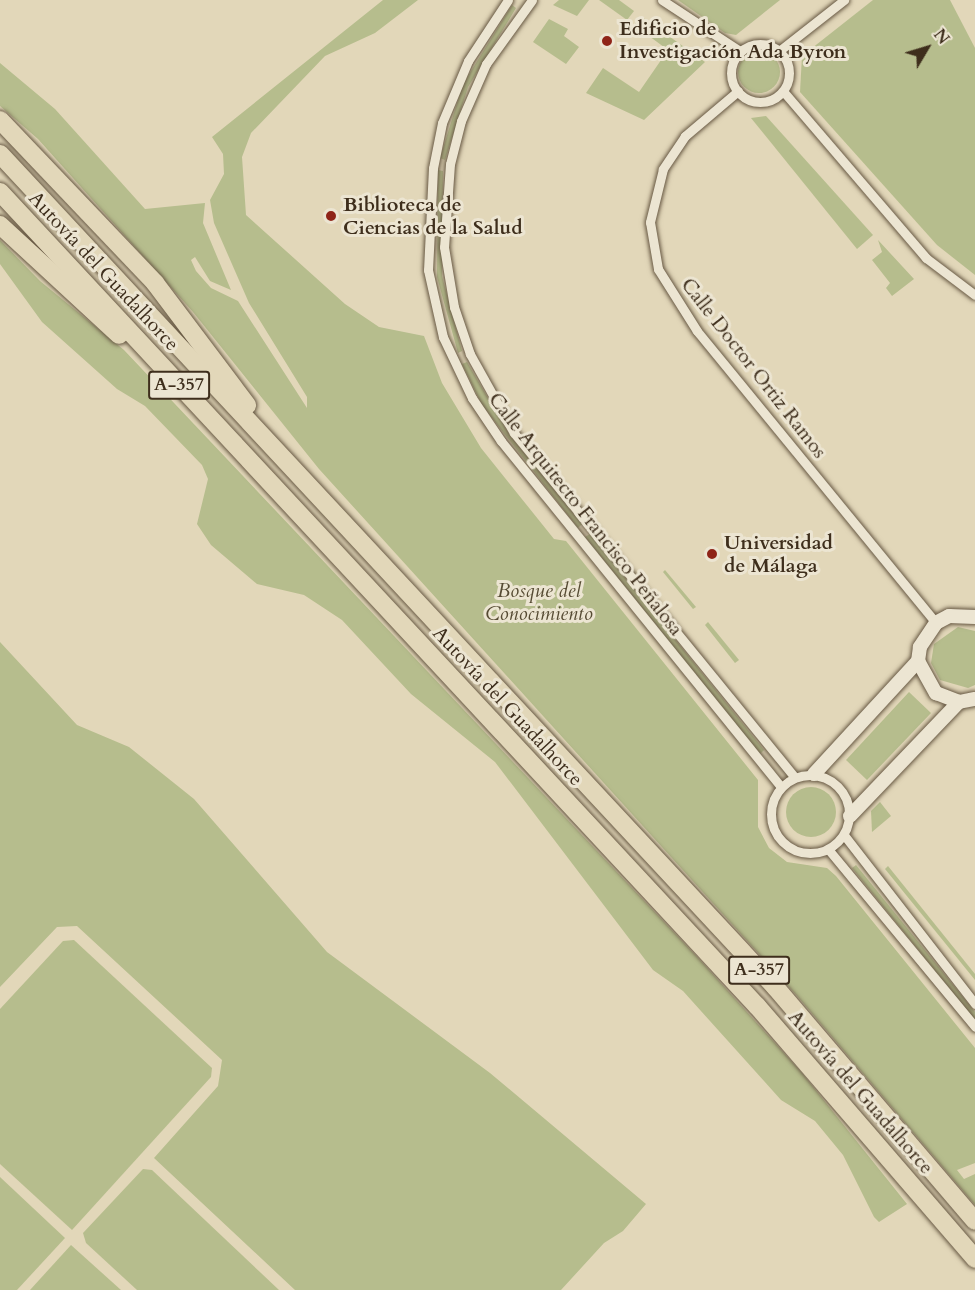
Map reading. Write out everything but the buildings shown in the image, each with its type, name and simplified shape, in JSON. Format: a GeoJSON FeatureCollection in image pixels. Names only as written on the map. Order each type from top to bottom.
{"type":"FeatureCollection","features":[{"type":"Feature","properties":{"kind":"highway"},"geometry":{"type":"LineString","coordinates":[[0,120],[155,283],[284,458]]}},
{"type":"Feature","properties":{"kind":"highway","name":"Autovía del Guadalhorce"},"geometry":{"type":"LineString","coordinates":[[0,154],[776,988],[975,1221]]}},
{"type":"Feature","properties":{"kind":"highway","name":"Autovía del Guadalhorce"},"geometry":{"type":"LineString","coordinates":[[0,192],[757,1006],[975,1259]]}},
{"type":"Feature","properties":{"kind":"highway"},"geometry":{"type":"LineString","coordinates":[[0,225],[122,337],[358,577]]}},
{"type":"Feature","properties":{"kind":"highway"},"geometry":{"type":"LineString","coordinates":[[889,1159],[975,1274]]}},
{"type":"Feature","properties":{"kind":"street","name":"Calle Arquitecto Francisco Peñalosa"},"geometry":{"type":"LineString","coordinates":[[508,0],[468,61],[442,123],[433,168],[428,270],[443,337],[472,398],[501,441],[781,787]]}},
{"type":"Feature","properties":{"kind":"street","name":"Calle Arquitecto Francisco Peñalosa"},"geometry":{"type":"LineString","coordinates":[[532,0],[486,64],[461,120],[450,164],[444,247],[454,307],[470,354],[514,433],[795,777]]}},
{"type":"Feature","properties":{"kind":"street"},"geometry":{"type":"LineString","coordinates":[[662,0],[740,51],[764,44],[779,51],[789,75],[783,91],[759,102],[738,92],[731,74],[740,51]]}},
{"type":"Feature","properties":{"kind":"street"},"geometry":{"type":"LineString","coordinates":[[779,51],[844,0]]}},
{"type":"Feature","properties":{"kind":"street"},"geometry":{"type":"LineString","coordinates":[[783,91],[926,258],[975,295]]}},
{"type":"Feature","properties":{"kind":"street","name":"Calle Doctor Ortiz Ramos"},"geometry":{"type":"LineString","coordinates":[[738,92],[685,136],[663,170],[650,222],[657,269],[697,331],[936,623]]}},
{"type":"Feature","properties":{"kind":"street"},"geometry":{"type":"LineString","coordinates":[[814,774],[918,661],[926,634],[936,623],[969,616],[975,602]]}},
{"type":"Feature","properties":{"kind":"street"},"geometry":{"type":"LineString","coordinates":[[918,661],[927,684],[959,702]]}},
{"type":"Feature","properties":{"kind":"street"},"geometry":{"type":"LineString","coordinates":[[850,816],[836,784],[814,774],[795,777],[781,787],[771,809],[779,837],[804,853],[828,849],[844,835],[850,816],[959,702],[975,699]]}},
{"type":"Feature","properties":{"kind":"street"},"geometry":{"type":"LineString","coordinates":[[844,835],[975,1004]]}},
{"type":"Feature","properties":{"kind":"street"},"geometry":{"type":"LineString","coordinates":[[828,849],[975,1027]]}},
{"type":"Feature","properties":{"kind":"green space","name":"Bosque del Conocimiento"},"geometry":{"type":"Polygon","coordinates":[[[383,0],[418,0],[375,33],[325,56],[251,133],[242,157],[246,215],[345,304],[379,327],[424,336],[442,383],[481,448],[554,539],[566,541],[758,780],[758,827],[769,848],[787,862],[827,868],[836,876],[975,1048],[975,1163],[957,1170],[964,1179],[975,1174],[975,1205],[798,997],[319,469],[193,312],[38,139],[0,106],[0,63],[55,109],[145,209],[205,203],[203,223],[231,290],[210,281],[195,257],[191,260],[196,271],[211,288],[238,301],[307,408],[307,397],[249,303],[214,223],[210,200],[224,174],[223,154],[212,137],[383,0]]]}},
{"type":"Feature","properties":{"kind":"green space"},"geometry":{"type":"Polygon","coordinates":[[[559,0],[589,0],[577,16],[553,5],[559,0]]]}},
{"type":"Feature","properties":{"kind":"green space"},"geometry":{"type":"Polygon","coordinates":[[[599,0],[619,0],[634,11],[627,20],[599,0]]]}},
{"type":"Feature","properties":{"kind":"green space"},"geometry":{"type":"Polygon","coordinates":[[[678,0],[780,0],[736,35],[725,33],[678,0]]]}},
{"type":"Feature","properties":{"kind":"green space"},"geometry":{"type":"Polygon","coordinates":[[[873,0],[950,0],[975,48],[975,275],[937,245],[800,92],[802,56],[873,0]]]}},
{"type":"Feature","properties":{"kind":"green space"},"geometry":{"type":"Polygon","coordinates":[[[512,5],[516,8],[468,87],[445,160],[440,158],[463,84],[512,5]]]}},
{"type":"Feature","properties":{"kind":"green space"},"geometry":{"type":"Polygon","coordinates":[[[641,16],[705,62],[644,120],[586,93],[603,68],[639,92],[668,50],[634,25],[641,16]]]}},
{"type":"Feature","properties":{"kind":"green space"},"geometry":{"type":"Polygon","coordinates":[[[549,19],[568,29],[564,36],[579,47],[566,64],[533,42],[549,19]]]}},
{"type":"Feature","properties":{"kind":"green space"},"geometry":{"type":"Polygon","coordinates":[[[759,51],[774,57],[780,72],[774,87],[759,93],[744,87],[738,72],[744,57],[759,51]]]}},
{"type":"Feature","properties":{"kind":"green space"},"geometry":{"type":"Polygon","coordinates":[[[766,116],[873,235],[857,249],[751,118],[766,116]]]}},
{"type":"Feature","properties":{"kind":"green space"},"geometry":{"type":"Polygon","coordinates":[[[438,170],[443,171],[442,276],[462,351],[458,353],[437,277],[438,170]]]}},
{"type":"Feature","properties":{"kind":"green space"},"geometry":{"type":"Polygon","coordinates":[[[0,240],[40,281],[124,350],[700,960],[802,1073],[907,1204],[879,1222],[874,1217],[843,1155],[815,1121],[781,1100],[683,991],[653,970],[495,762],[411,694],[342,620],[304,595],[257,584],[211,545],[197,524],[208,479],[202,465],[145,406],[117,389],[42,322],[0,264],[0,240]]]}},
{"type":"Feature","properties":{"kind":"green space"},"geometry":{"type":"Polygon","coordinates":[[[878,240],[914,279],[892,296],[886,288],[890,283],[872,260],[882,252],[878,240]]]}},
{"type":"Feature","properties":{"kind":"green space"},"geometry":{"type":"Polygon","coordinates":[[[467,362],[509,434],[582,524],[578,528],[482,405],[462,364],[467,362]]]}},
{"type":"Feature","properties":{"kind":"green space"},"geometry":{"type":"Polygon","coordinates":[[[590,534],[764,750],[760,754],[585,537],[590,534]]]}},
{"type":"Feature","properties":{"kind":"green space"},"geometry":{"type":"Polygon","coordinates":[[[665,570],[696,607],[693,609],[663,572],[665,570]]]}},
{"type":"Feature","properties":{"kind":"green space"},"geometry":{"type":"Polygon","coordinates":[[[708,622],[739,660],[735,663],[705,625],[708,622]]]}},
{"type":"Feature","properties":{"kind":"green space"},"geometry":{"type":"Polygon","coordinates":[[[958,627],[975,631],[975,685],[968,688],[940,680],[931,663],[934,644],[958,627]]]}},
{"type":"Feature","properties":{"kind":"green space"},"geometry":{"type":"Polygon","coordinates":[[[0,642],[77,725],[129,747],[194,799],[327,952],[490,1073],[646,1204],[623,1231],[604,1243],[561,1290],[295,1290],[154,1158],[218,1086],[222,1060],[77,926],[57,927],[0,987],[0,642]]]}},
{"type":"Feature","properties":{"kind":"green space"},"geometry":{"type":"Polygon","coordinates":[[[909,692],[931,713],[867,780],[846,760],[909,692]]]}},
{"type":"Feature","properties":{"kind":"green space"},"geometry":{"type":"Polygon","coordinates":[[[806,787],[816,787],[829,794],[836,807],[836,817],[829,830],[816,837],[806,837],[797,833],[790,826],[786,817],[786,807],[790,798],[797,791],[806,787]]]}},
{"type":"Feature","properties":{"kind":"green space"},"geometry":{"type":"Polygon","coordinates":[[[880,802],[891,816],[872,832],[871,811],[880,802]]]}},
{"type":"Feature","properties":{"kind":"green space"},"geometry":{"type":"Polygon","coordinates":[[[856,865],[975,1012],[975,1020],[852,868],[856,865]]]}},
{"type":"Feature","properties":{"kind":"green space"},"geometry":{"type":"Polygon","coordinates":[[[888,866],[975,974],[975,980],[885,869],[888,866]]]}},
{"type":"Feature","properties":{"kind":"green space"},"geometry":{"type":"Polygon","coordinates":[[[74,940],[212,1068],[211,1077],[72,1230],[0,1164],[0,1009],[63,941],[74,940]]]}},
{"type":"Feature","properties":{"kind":"green space"},"geometry":{"type":"Polygon","coordinates":[[[143,1169],[152,1170],[279,1290],[137,1290],[86,1243],[83,1233],[143,1169]]]}},
{"type":"Feature","properties":{"kind":"green space"},"geometry":{"type":"Polygon","coordinates":[[[0,1177],[65,1238],[17,1290],[0,1290],[0,1177]]]}},
{"type":"Feature","properties":{"kind":"green space"},"geometry":{"type":"Polygon","coordinates":[[[71,1245],[121,1290],[30,1290],[71,1245]]]}},
{"type":"Feature","properties":{"kind":"place","name":"Edificio de Investigación Ada Byron"},"geometry":{"type":"Point","coordinates":[607,41]}},
{"type":"Feature","properties":{"kind":"place","name":"Biblioteca de Ciencias de la Salud"},"geometry":{"type":"Point","coordinates":[331,216]}},
{"type":"Feature","properties":{"kind":"place","name":"Universidad de Málaga"},"geometry":{"type":"Point","coordinates":[712,554]}}]}
